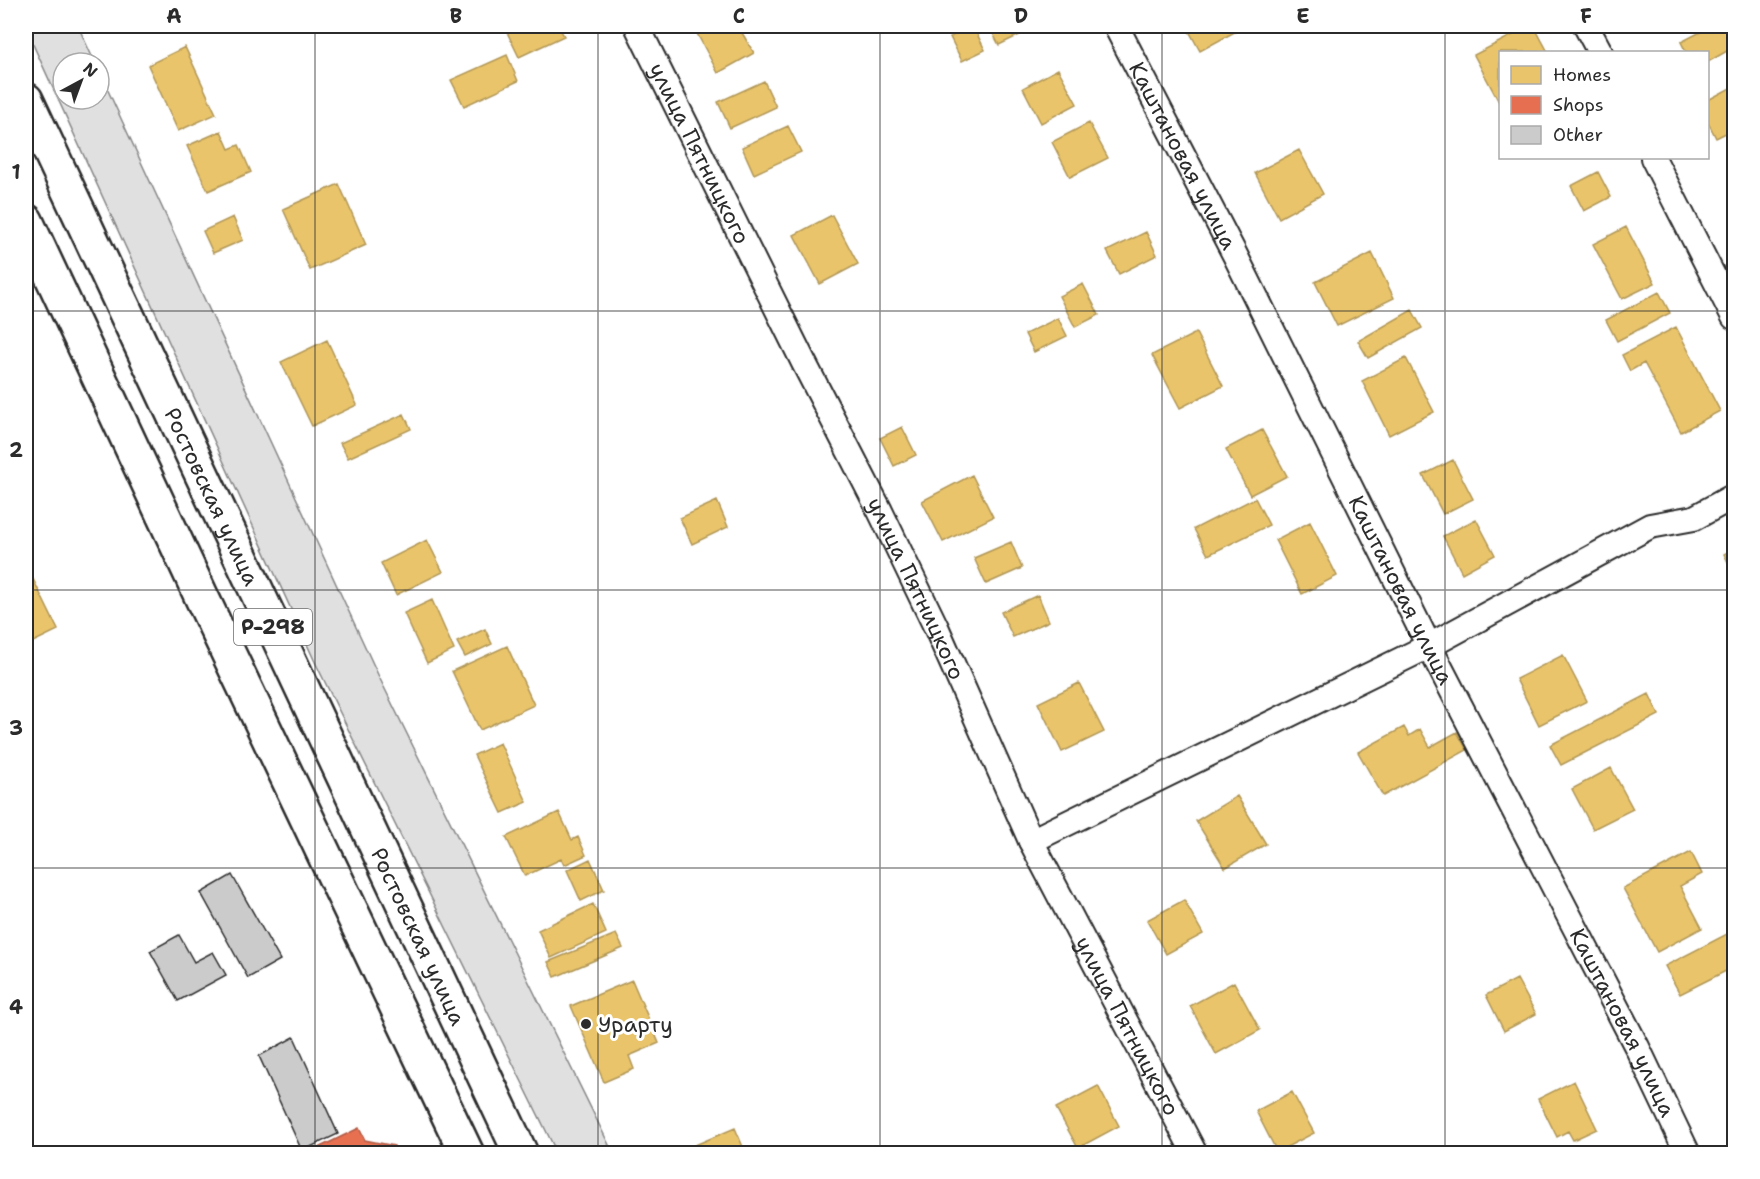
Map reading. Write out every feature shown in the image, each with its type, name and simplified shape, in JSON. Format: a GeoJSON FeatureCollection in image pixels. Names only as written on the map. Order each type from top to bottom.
{"type":"FeatureCollection","features":[{"type":"Feature","properties":{"kind":"highway","name":"Ростовская улица"},"geometry":{"type":"LineString","coordinates":[[26,100],[521,1154]]}},
{"type":"Feature","properties":{"kind":"highway","name":"Р-298"},"geometry":{"type":"LineString","coordinates":[[26,221],[202,600],[467,1154]]}},
{"type":"Feature","properties":{"kind":"street","name":"улица Пятницкого"},"geometry":{"type":"LineString","coordinates":[[637,26],[880,511],[936,627],[1031,841],[1196,1154]]}},
{"type":"Feature","properties":{"kind":"street","name":"Каштановая улица"},"geometry":{"type":"LineString","coordinates":[[1116,26],[1235,255],[1429,646],[1637,1047],[1688,1154]]}},
{"type":"Feature","properties":{"kind":"street"},"geometry":{"type":"LineString","coordinates":[[1586,26],[1599,51]]}},
{"type":"Feature","properties":{"kind":"street"},"geometry":{"type":"LineString","coordinates":[[1654,159],[1734,317]]}},
{"type":"Feature","properties":{"kind":"street"},"geometry":{"type":"LineString","coordinates":[[1031,841],[1429,646],[1650,526],[1694,518],[1734,496]]}},
{"type":"Feature","properties":{"kind":"shaded area"},"geometry":{"type":"Polygon","coordinates":[[[26,26],[78,26],[89,51],[51,51],[51,84],[26,26]]]}},
{"type":"Feature","properties":{"kind":"shaded area"},"geometry":{"type":"Polygon","coordinates":[[[111,97],[380,679],[613,1153],[557,1153],[316,664],[63,111],[111,111],[111,97]]]}},
{"type":"Feature","properties":{"kind":"building: Homes"},"geometry":{"type":"Polygon","coordinates":[[[504,26],[561,26],[559,27],[564,36],[519,57],[504,26]]]}},
{"type":"Feature","properties":{"kind":"building: Homes"},"geometry":{"type":"Polygon","coordinates":[[[693,26],[738,26],[754,53],[718,73],[693,26]]]}},
{"type":"Feature","properties":{"kind":"building: Homes"},"geometry":{"type":"Polygon","coordinates":[[[973,26],[985,50],[962,61],[950,37],[973,26]]]}},
{"type":"Feature","properties":{"kind":"building: Homes"},"geometry":{"type":"Polygon","coordinates":[[[989,26],[1038,26],[999,45],[989,26]]]}},
{"type":"Feature","properties":{"kind":"building: Homes"},"geometry":{"type":"Polygon","coordinates":[[[1194,26],[1241,26],[1242,28],[1200,51],[1188,29],[1194,26]]]}},
{"type":"Feature","properties":{"kind":"building: Homes"},"geometry":{"type":"Polygon","coordinates":[[[1530,26],[1534,26],[1547,51],[1499,51],[1499,102],[1474,55],[1530,26]]]}},
{"type":"Feature","properties":{"kind":"building: Homes"},"geometry":{"type":"Polygon","coordinates":[[[1712,26],[1734,26],[1734,47],[1709,61],[1709,51],[1686,51],[1681,42],[1712,26]]]}},
{"type":"Feature","properties":{"kind":"building: Homes"},"geometry":{"type":"Polygon","coordinates":[[[185,47],[216,114],[178,131],[148,65],[185,47]]]}},
{"type":"Feature","properties":{"kind":"building: Homes"},"geometry":{"type":"Polygon","coordinates":[[[507,55],[518,81],[464,106],[451,80],[507,55]]]}},
{"type":"Feature","properties":{"kind":"building: Homes"},"geometry":{"type":"Polygon","coordinates":[[[1058,69],[1077,104],[1041,123],[1023,88],[1058,69]]]}},
{"type":"Feature","properties":{"kind":"building: Homes"},"geometry":{"type":"Polygon","coordinates":[[[764,81],[776,107],[730,128],[718,102],[764,81]]]}},
{"type":"Feature","properties":{"kind":"building: Homes"},"geometry":{"type":"Polygon","coordinates":[[[1734,86],[1734,129],[1716,138],[1709,124],[1709,99],[1734,86]]]}},
{"type":"Feature","properties":{"kind":"building: Homes"},"geometry":{"type":"Polygon","coordinates":[[[1089,123],[1108,158],[1070,177],[1052,142],[1089,123]]]}},
{"type":"Feature","properties":{"kind":"building: Homes"},"geometry":{"type":"Polygon","coordinates":[[[788,126],[801,152],[754,174],[742,147],[788,126]]]}},
{"type":"Feature","properties":{"kind":"building: Homes"},"geometry":{"type":"Polygon","coordinates":[[[221,131],[229,149],[239,145],[251,172],[208,191],[187,146],[221,131]]]}},
{"type":"Feature","properties":{"kind":"building: Homes"},"geometry":{"type":"Polygon","coordinates":[[[1299,150],[1323,194],[1279,218],[1255,173],[1299,150]]]}},
{"type":"Feature","properties":{"kind":"building: Homes"},"geometry":{"type":"Polygon","coordinates":[[[1598,172],[1611,197],[1584,211],[1571,186],[1598,172]]]}},
{"type":"Feature","properties":{"kind":"building: Homes"},"geometry":{"type":"Polygon","coordinates":[[[339,184],[366,245],[310,270],[283,209],[339,184]]]}},
{"type":"Feature","properties":{"kind":"building: Homes"},"geometry":{"type":"Polygon","coordinates":[[[832,215],[858,264],[820,284],[794,235],[832,215]]]}},
{"type":"Feature","properties":{"kind":"building: Homes"},"geometry":{"type":"Polygon","coordinates":[[[233,217],[243,240],[213,253],[203,231],[233,217]]]}},
{"type":"Feature","properties":{"kind":"building: Homes"},"geometry":{"type":"Polygon","coordinates":[[[1626,227],[1655,283],[1622,299],[1593,244],[1626,227]]]}},
{"type":"Feature","properties":{"kind":"building: Homes"},"geometry":{"type":"Polygon","coordinates":[[[1146,232],[1157,255],[1119,274],[1107,251],[1146,232]]]}},
{"type":"Feature","properties":{"kind":"building: Homes"},"geometry":{"type":"Polygon","coordinates":[[[1372,253],[1394,298],[1337,326],[1315,282],[1372,253]]]}},
{"type":"Feature","properties":{"kind":"building: Homes"},"geometry":{"type":"Polygon","coordinates":[[[1083,284],[1099,315],[1075,327],[1059,296],[1083,284]]]}},
{"type":"Feature","properties":{"kind":"building: Homes"},"geometry":{"type":"Polygon","coordinates":[[[1659,292],[1670,313],[1617,341],[1606,320],[1659,292]]]}},
{"type":"Feature","properties":{"kind":"building: Homes"},"geometry":{"type":"Polygon","coordinates":[[[1412,310],[1422,328],[1368,358],[1358,341],[1412,310]]]}},
{"type":"Feature","properties":{"kind":"building: Homes"},"geometry":{"type":"Polygon","coordinates":[[[1058,318],[1067,336],[1034,352],[1025,334],[1058,318]]]}},
{"type":"Feature","properties":{"kind":"building: Homes"},"geometry":{"type":"Polygon","coordinates":[[[1676,327],[1720,411],[1681,432],[1644,363],[1630,371],[1622,355],[1676,327]]]}},
{"type":"Feature","properties":{"kind":"building: Homes"},"geometry":{"type":"Polygon","coordinates":[[[1196,333],[1223,386],[1180,408],[1152,355],[1196,333]]]}},
{"type":"Feature","properties":{"kind":"building: Homes"},"geometry":{"type":"Polygon","coordinates":[[[327,340],[357,405],[312,426],[281,362],[327,340]]]}},
{"type":"Feature","properties":{"kind":"building: Homes"},"geometry":{"type":"Polygon","coordinates":[[[1406,358],[1434,412],[1389,435],[1362,381],[1406,358]]]}},
{"type":"Feature","properties":{"kind":"building: Homes"},"geometry":{"type":"Polygon","coordinates":[[[404,414],[411,429],[348,458],[340,443],[404,414]]]}},
{"type":"Feature","properties":{"kind":"building: Homes"},"geometry":{"type":"Polygon","coordinates":[[[902,427],[916,455],[894,466],[880,438],[902,427]]]}},
{"type":"Feature","properties":{"kind":"building: Homes"},"geometry":{"type":"Polygon","coordinates":[[[1262,430],[1287,476],[1250,495],[1226,449],[1262,430]]]}},
{"type":"Feature","properties":{"kind":"building: Homes"},"geometry":{"type":"Polygon","coordinates":[[[1453,460],[1473,499],[1443,514],[1423,475],[1453,460]]]}},
{"type":"Feature","properties":{"kind":"building: Homes"},"geometry":{"type":"Polygon","coordinates":[[[972,475],[993,517],[943,542],[922,501],[972,475]]]}},
{"type":"Feature","properties":{"kind":"building: Homes"},"geometry":{"type":"Polygon","coordinates":[[[1255,498],[1269,525],[1208,555],[1194,529],[1255,498]]]}},
{"type":"Feature","properties":{"kind":"building: Homes"},"geometry":{"type":"Polygon","coordinates":[[[717,501],[728,527],[692,544],[680,518],[717,501]]]}},
{"type":"Feature","properties":{"kind":"building: Homes"},"geometry":{"type":"Polygon","coordinates":[[[1476,519],[1495,555],[1462,573],[1443,536],[1476,519]]]}},
{"type":"Feature","properties":{"kind":"building: Homes"},"geometry":{"type":"Polygon","coordinates":[[[1310,522],[1337,576],[1302,594],[1275,540],[1310,522]]]}},
{"type":"Feature","properties":{"kind":"building: Homes"},"geometry":{"type":"Polygon","coordinates":[[[427,540],[443,572],[396,595],[381,563],[427,540]]]}},
{"type":"Feature","properties":{"kind":"building: Homes"},"geometry":{"type":"Polygon","coordinates":[[[1011,542],[1022,568],[986,584],[974,558],[1011,542]]]}},
{"type":"Feature","properties":{"kind":"building: Homes"},"geometry":{"type":"Polygon","coordinates":[[[1734,548],[1734,574],[1724,554],[1734,548]]]}},
{"type":"Feature","properties":{"kind":"building: Homes"},"geometry":{"type":"Polygon","coordinates":[[[33,579],[58,630],[27,645],[26,582],[33,579]]]}},
{"type":"Feature","properties":{"kind":"building: Homes"},"geometry":{"type":"Polygon","coordinates":[[[1038,595],[1049,621],[1013,637],[1001,612],[1038,595]]]}},
{"type":"Feature","properties":{"kind":"building: Homes"},"geometry":{"type":"Polygon","coordinates":[[[432,600],[454,650],[427,663],[404,613],[432,600]]]}},
{"type":"Feature","properties":{"kind":"building: Homes"},"geometry":{"type":"Polygon","coordinates":[[[485,629],[492,644],[465,657],[457,642],[485,629]]]}},
{"type":"Feature","properties":{"kind":"building: Homes"},"geometry":{"type":"Polygon","coordinates":[[[507,646],[534,705],[480,730],[452,671],[507,646]]]}},
{"type":"Feature","properties":{"kind":"building: Homes"},"geometry":{"type":"Polygon","coordinates":[[[1563,655],[1587,701],[1539,725],[1516,679],[1563,655]]]}},
{"type":"Feature","properties":{"kind":"building: Homes"},"geometry":{"type":"Polygon","coordinates":[[[1079,683],[1104,732],[1062,752],[1038,703],[1079,683]]]}},
{"type":"Feature","properties":{"kind":"building: Homes"},"geometry":{"type":"Polygon","coordinates":[[[1649,694],[1659,715],[1561,765],[1550,745],[1649,694]]]}},
{"type":"Feature","properties":{"kind":"building: Homes"},"geometry":{"type":"Polygon","coordinates":[[[1404,727],[1409,736],[1420,729],[1430,747],[1457,732],[1467,750],[1383,796],[1358,752],[1404,727]]]}},
{"type":"Feature","properties":{"kind":"building: Homes"},"geometry":{"type":"Polygon","coordinates":[[[500,743],[527,802],[502,813],[474,755],[500,743]]]}},
{"type":"Feature","properties":{"kind":"building: Homes"},"geometry":{"type":"Polygon","coordinates":[[[1611,768],[1633,809],[1593,829],[1572,789],[1611,768]]]}},
{"type":"Feature","properties":{"kind":"building: Homes"},"geometry":{"type":"Polygon","coordinates":[[[1237,796],[1266,844],[1225,868],[1196,821],[1237,796]]]}},
{"type":"Feature","properties":{"kind":"building: Homes"},"geometry":{"type":"Polygon","coordinates":[[[559,812],[572,840],[578,837],[586,855],[564,865],[561,859],[525,876],[506,837],[559,812]]]}},
{"type":"Feature","properties":{"kind":"building: Homes"},"geometry":{"type":"Polygon","coordinates":[[[1691,852],[1702,874],[1680,886],[1702,928],[1657,952],[1623,888],[1691,852]]]}},
{"type":"Feature","properties":{"kind":"building: Homes"},"geometry":{"type":"Polygon","coordinates":[[[590,859],[604,890],[581,901],[567,870],[590,859]]]}},
{"type":"Feature","properties":{"kind":"building: Homes"},"geometry":{"type":"Polygon","coordinates":[[[1184,900],[1203,934],[1166,954],[1147,920],[1184,900]]]}},
{"type":"Feature","properties":{"kind":"building: Homes"},"geometry":{"type":"Polygon","coordinates":[[[593,904],[606,933],[551,958],[538,930],[593,904]]]}},
{"type":"Feature","properties":{"kind":"building: Homes"},"geometry":{"type":"Polygon","coordinates":[[[1731,932],[1734,939],[1734,967],[1680,994],[1665,966],[1731,932]]]}},
{"type":"Feature","properties":{"kind":"building: Homes"},"geometry":{"type":"Polygon","coordinates":[[[616,934],[623,948],[555,977],[548,962],[616,934]]]}},
{"type":"Feature","properties":{"kind":"building: Homes"},"geometry":{"type":"Polygon","coordinates":[[[1517,979],[1536,1014],[1504,1031],[1486,995],[1517,979]]]}},
{"type":"Feature","properties":{"kind":"building: Homes"},"geometry":{"type":"Polygon","coordinates":[[[632,980],[659,1043],[629,1056],[634,1069],[604,1082],[571,1006],[632,980]]]}},
{"type":"Feature","properties":{"kind":"building: Homes"},"geometry":{"type":"Polygon","coordinates":[[[1234,982],[1260,1030],[1216,1054],[1190,1006],[1234,982]]]}},
{"type":"Feature","properties":{"kind":"building: Homes"},"geometry":{"type":"Polygon","coordinates":[[[1574,1081],[1597,1129],[1573,1140],[1568,1131],[1557,1137],[1538,1099],[1574,1081]]]}},
{"type":"Feature","properties":{"kind":"building: Homes"},"geometry":{"type":"Polygon","coordinates":[[[1098,1086],[1119,1126],[1078,1148],[1056,1108],[1098,1086]]]}},
{"type":"Feature","properties":{"kind":"building: Homes"},"geometry":{"type":"Polygon","coordinates":[[[1292,1092],[1314,1133],[1277,1152],[1256,1111],[1292,1092]]]}},
{"type":"Feature","properties":{"kind":"building: Homes"},"geometry":{"type":"Polygon","coordinates":[[[735,1128],[746,1154],[674,1154],[735,1128]]]}},
{"type":"Feature","properties":{"kind":"building: Shops"},"geometry":{"type":"Polygon","coordinates":[[[359,1128],[365,1140],[394,1146],[397,1154],[313,1154],[312,1151],[359,1128]]]}},
{"type":"Feature","properties":{"kind":"building: Other"},"geometry":{"type":"Polygon","coordinates":[[[232,875],[280,960],[248,978],[201,893],[232,875]]]}},
{"type":"Feature","properties":{"kind":"building: Other"},"geometry":{"type":"Polygon","coordinates":[[[179,935],[194,962],[213,952],[226,975],[178,1001],[150,951],[179,935]]]}},
{"type":"Feature","properties":{"kind":"building: Other"},"geometry":{"type":"Polygon","coordinates":[[[294,1037],[338,1134],[302,1151],[259,1056],[294,1037]]]}},
{"type":"Feature","properties":{"kind":"place","name":"Урарту"},"geometry":{"type":"Point","coordinates":[586,1024]}}]}
